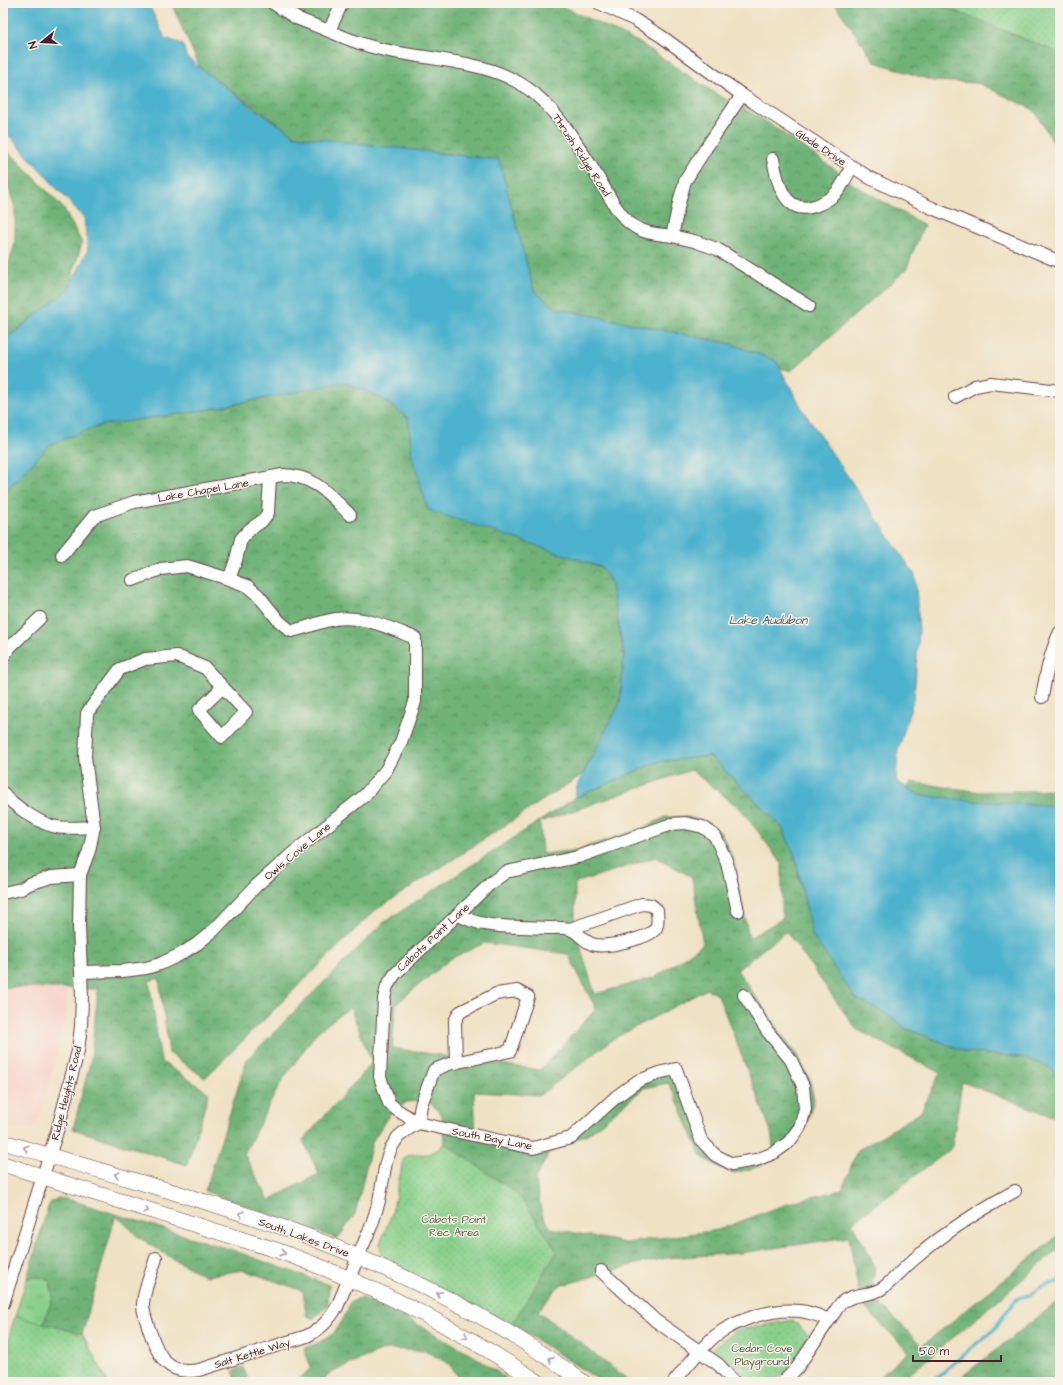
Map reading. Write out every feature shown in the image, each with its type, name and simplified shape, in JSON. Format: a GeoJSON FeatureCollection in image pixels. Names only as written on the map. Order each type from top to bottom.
{"type":"FeatureCollection","features":[{"type":"Feature","properties":{"kind":"main road","name":"South Lakes Drive"},"geometry":{"type":"LineString","coordinates":[[3,1142],[210,1204],[310,1237],[358,1256],[411,1280],[487,1319],[555,1362],[583,1382]]}},
{"type":"Feature","properties":{"kind":"main road","name":"South Lakes Drive"},"geometry":{"type":"LineString","coordinates":[[3,1164],[276,1250],[349,1278],[435,1320],[504,1359],[538,1382]]}},
{"type":"Feature","properties":{"kind":"street","name":"Thrush Ridge Road"},"geometry":{"type":"LineString","coordinates":[[273,3],[296,18],[379,49],[482,67],[509,77],[534,93],[558,115],[574,138],[617,209],[632,225],[646,233],[694,240],[717,249],[810,306]]}},
{"type":"Feature","properties":{"kind":"street"},"geometry":{"type":"LineString","coordinates":[[329,31],[342,3]]}},
{"type":"Feature","properties":{"kind":"street","name":"Glade Drive"},"geometry":{"type":"LineString","coordinates":[[599,3],[635,20],[661,36],[742,95],[870,178],[932,208],[1060,262]]}},
{"type":"Feature","properties":{"kind":"street"},"geometry":{"type":"LineString","coordinates":[[672,236],[685,181],[742,95]]}},
{"type":"Feature","properties":{"kind":"street"},"geometry":{"type":"LineString","coordinates":[[773,159],[776,174],[785,197],[796,206],[808,208],[823,203],[837,192],[852,167]]}},
{"type":"Feature","properties":{"kind":"street"},"geometry":{"type":"LineString","coordinates":[[955,397],[976,386],[991,383],[1060,391]]}},
{"type":"Feature","properties":{"kind":"street","name":"Lake Chapel Lane"},"geometry":{"type":"LineString","coordinates":[[62,555],[94,516],[134,502],[291,475],[305,479],[323,489],[350,515]]}},
{"type":"Feature","properties":{"kind":"street"},"geometry":{"type":"LineString","coordinates":[[133,580],[161,568],[187,566],[229,579],[236,560],[241,539],[249,530],[262,521],[268,513],[270,478]]}},
{"type":"Feature","properties":{"kind":"street","name":"Owls Cove Lane"},"geometry":{"type":"LineString","coordinates":[[82,972],[123,971],[146,968],[179,956],[197,944],[214,930],[256,886],[294,852],[364,796],[386,770],[401,742],[415,702],[415,638],[370,621],[346,618],[326,620],[303,629],[291,631],[279,622],[258,595],[247,586],[229,579]]}},
{"type":"Feature","properties":{"kind":"street"},"geometry":{"type":"LineString","coordinates":[[3,657],[10,647],[40,618]]}},
{"type":"Feature","properties":{"kind":"street"},"geometry":{"type":"LineString","coordinates":[[1042,697],[1047,669],[1054,645],[1060,632]]}},
{"type":"Feature","properties":{"kind":"street","name":"Ridge Heights Road"},"geometry":{"type":"LineString","coordinates":[[3,1304],[69,1088],[78,1051],[81,1026],[82,972],[79,926],[80,875],[89,851],[94,827],[85,757],[87,713],[120,669],[145,659],[177,656],[205,668],[223,687]]}},
{"type":"Feature","properties":{"kind":"street"},"geometry":{"type":"LineString","coordinates":[[3,793],[7,798],[31,816],[56,827],[94,827]]}},
{"type":"Feature","properties":{"kind":"street","name":"Cabots Point Lane"},"geometry":{"type":"LineString","coordinates":[[418,1123],[397,1110],[389,1103],[380,1077],[384,999],[387,986],[395,974],[492,882],[506,872],[578,857],[672,824],[686,823],[703,827],[715,836],[726,863],[738,911]]}},
{"type":"Feature","properties":{"kind":"street"},"geometry":{"type":"LineString","coordinates":[[3,893],[21,889],[29,884],[52,877],[80,875]]}},
{"type":"Feature","properties":{"kind":"street"},"geometry":{"type":"LineString","coordinates":[[458,914],[465,919],[485,925],[570,928],[642,904],[651,905],[657,910],[658,922],[655,929],[646,935],[633,940],[614,944],[595,945],[583,939],[570,928]]}},
{"type":"Feature","properties":{"kind":"street"},"geometry":{"type":"LineString","coordinates":[[349,1278],[372,1224],[379,1201],[386,1162],[391,1148],[398,1137],[408,1128],[418,1123],[421,1105],[434,1070],[456,1063],[510,1051],[528,996],[517,991],[496,994],[460,1012],[455,1021],[456,1063]]}},
{"type":"Feature","properties":{"kind":"street","name":"South Bay Lane"},"geometry":{"type":"LineString","coordinates":[[418,1123],[533,1148],[571,1138],[617,1096],[638,1080],[676,1069],[701,1140],[715,1155],[732,1164],[756,1160],[774,1153],[789,1142],[800,1127],[805,1109],[803,1086],[791,1060],[768,1032],[744,995]]}},
{"type":"Feature","properties":{"kind":"street"},"geometry":{"type":"LineString","coordinates":[[783,1382],[797,1368],[842,1303],[849,1298],[874,1293],[884,1288],[917,1256],[945,1234],[975,1213],[1015,1191]]}},
{"type":"Feature","properties":{"kind":"street","name":"Salt Kettle Way"},"geometry":{"type":"LineString","coordinates":[[156,1258],[143,1299],[142,1307],[157,1352],[171,1367],[181,1370],[200,1370],[307,1336],[319,1330],[329,1320],[337,1307],[349,1278]]}},
{"type":"Feature","properties":{"kind":"street"},"geometry":{"type":"LineString","coordinates":[[600,1271],[656,1321],[719,1365],[734,1382]]}},
{"type":"Feature","properties":{"kind":"street"},"geometry":{"type":"LineString","coordinates":[[674,1382],[715,1336],[728,1328],[753,1317],[786,1310],[801,1311],[829,1320]]}},
{"type":"Feature","properties":{"kind":"shaded area"},"geometry":{"type":"Polygon","coordinates":[[[3,987],[66,988],[67,1005],[64,1023],[45,1100],[39,1119],[32,1128],[18,1129],[3,1125],[3,987]]]}},
{"type":"Feature","properties":{"kind":"green space"},"geometry":{"type":"Polygon","coordinates":[[[171,3],[549,3],[559,5],[638,42],[718,95],[761,118],[836,170],[856,186],[924,225],[906,270],[791,371],[780,368],[776,361],[731,344],[555,308],[534,291],[499,160],[295,136],[200,68],[171,3]]]}},
{"type":"Feature","properties":{"kind":"green space"},"geometry":{"type":"Polygon","coordinates":[[[834,3],[935,3],[1060,53],[1060,154],[1034,110],[978,83],[933,81],[875,62],[834,3]]]}},
{"type":"Feature","properties":{"kind":"green space"},"geometry":{"type":"Polygon","coordinates":[[[935,3],[1060,3],[1060,53],[935,3]]]}},
{"type":"Feature","properties":{"kind":"green space"},"geometry":{"type":"Polygon","coordinates":[[[3,146],[64,209],[82,243],[68,290],[3,341],[3,282],[15,243],[15,208],[6,180],[3,176],[3,146]]]}},
{"type":"Feature","properties":{"kind":"green space"},"geometry":{"type":"Polygon","coordinates":[[[345,382],[383,399],[408,418],[412,457],[601,567],[610,580],[624,654],[620,703],[583,774],[373,912],[205,1078],[169,1053],[159,978],[149,981],[161,1061],[209,1093],[187,1165],[73,1129],[91,1059],[98,989],[3,987],[3,494],[50,444],[101,425],[205,410],[345,382]]]}},
{"type":"Feature","properties":{"kind":"green space"},"geometry":{"type":"Polygon","coordinates":[[[710,756],[782,827],[795,856],[801,887],[855,998],[881,1011],[905,1028],[967,1052],[1021,1057],[1048,1066],[1060,1077],[1060,1119],[962,1082],[952,1148],[852,1223],[875,1266],[871,1294],[922,1346],[1060,1234],[1060,1248],[900,1382],[873,1382],[909,1352],[866,1309],[858,1288],[849,1237],[741,1253],[666,1258],[636,1264],[559,1286],[538,1311],[631,1382],[602,1382],[512,1324],[557,1251],[519,1195],[444,1143],[442,1116],[428,1100],[407,1102],[389,1115],[372,1142],[355,1214],[338,1239],[205,1191],[247,1059],[383,923],[575,798],[657,762],[710,756]],[[691,770],[540,822],[542,854],[577,850],[640,829],[666,817],[689,817],[709,823],[721,833],[733,858],[749,938],[782,919],[782,864],[741,809],[691,770]],[[656,857],[575,883],[575,929],[595,994],[656,977],[703,944],[692,877],[656,857]],[[786,931],[737,970],[796,1054],[810,1080],[814,1100],[806,1126],[776,1159],[755,1168],[733,1173],[718,1167],[701,1156],[674,1093],[668,1083],[644,1088],[591,1132],[549,1153],[535,1179],[542,1214],[551,1228],[625,1243],[718,1230],[795,1201],[842,1190],[857,1151],[921,1112],[940,1073],[856,1029],[786,931]],[[485,943],[450,959],[396,1004],[392,1048],[540,1070],[596,1009],[568,954],[485,943]],[[707,989],[613,1039],[540,1095],[474,1092],[476,1136],[533,1148],[571,1138],[638,1081],[676,1069],[701,1140],[732,1164],[774,1153],[771,1131],[718,995],[707,989]],[[350,1007],[317,1032],[281,1082],[244,1154],[269,1200],[319,1174],[303,1140],[372,1063],[350,1007]]]}},
{"type":"Feature","properties":{"kind":"green space"},"geometry":{"type":"Polygon","coordinates":[[[911,782],[980,792],[1060,790],[1060,812],[901,800],[911,782]]]}},
{"type":"Feature","properties":{"kind":"green space","name":"Cabots Point Rec Area"},"geometry":{"type":"Polygon","coordinates":[[[444,1143],[519,1195],[557,1251],[512,1324],[387,1262],[381,1255],[380,1244],[392,1213],[403,1161],[408,1156],[414,1154],[427,1154],[439,1149],[444,1143]]]}},
{"type":"Feature","properties":{"kind":"green space"},"geometry":{"type":"Polygon","coordinates":[[[58,1198],[67,1199],[235,1251],[329,1285],[328,1305],[313,1319],[306,1315],[303,1291],[244,1270],[205,1276],[173,1259],[137,1236],[116,1215],[82,1334],[108,1382],[42,1327],[53,1297],[50,1281],[40,1277],[27,1278],[48,1207],[51,1202],[58,1198]]]}},
{"type":"Feature","properties":{"kind":"green space"},"geometry":{"type":"Polygon","coordinates":[[[40,1277],[50,1281],[53,1297],[42,1327],[10,1333],[27,1278],[40,1277]]]}},
{"type":"Feature","properties":{"kind":"green space"},"geometry":{"type":"Polygon","coordinates":[[[361,1297],[413,1322],[471,1354],[512,1382],[462,1382],[449,1364],[426,1351],[386,1349],[327,1375],[324,1382],[296,1382],[311,1368],[304,1348],[322,1341],[334,1333],[342,1321],[350,1303],[361,1297]]]}},
{"type":"Feature","properties":{"kind":"green space"},"geometry":{"type":"Polygon","coordinates":[[[1060,1300],[1060,1382],[955,1382],[1060,1300]]]}},
{"type":"Feature","properties":{"kind":"green space"},"geometry":{"type":"Polygon","coordinates":[[[15,1316],[82,1334],[108,1382],[3,1382],[3,1357],[15,1316]]]}},
{"type":"Feature","properties":{"kind":"green space","name":"Cedar Cove Playground"},"geometry":{"type":"Polygon","coordinates":[[[793,1320],[808,1335],[792,1366],[773,1382],[742,1382],[710,1351],[734,1331],[793,1320]]]}},
{"type":"Feature","properties":{"kind":"green space"},"geometry":{"type":"Polygon","coordinates":[[[243,1367],[249,1382],[237,1382],[233,1371],[243,1367]]]}},
{"type":"Feature","properties":{"kind":"water","name":"Lake Audubon"},"geometry":{"type":"Polygon","coordinates":[[[3,3],[148,3],[165,38],[183,44],[186,56],[200,68],[255,109],[295,136],[499,160],[534,291],[555,308],[731,344],[776,361],[804,412],[915,575],[919,630],[914,697],[898,751],[896,781],[919,795],[974,801],[1060,806],[1060,1077],[1048,1066],[1021,1057],[967,1052],[905,1028],[881,1011],[855,998],[812,935],[795,856],[782,827],[710,756],[657,762],[575,798],[577,786],[620,703],[624,654],[610,580],[601,567],[428,510],[412,457],[408,418],[383,399],[345,382],[205,410],[102,425],[50,444],[3,494],[3,341],[68,290],[88,250],[84,218],[3,129],[3,3]]]}},
{"type":"Feature","properties":{"kind":"waterway"},"geometry":{"type":"LineString","coordinates":[[932,1382],[993,1331],[1015,1300],[1032,1294],[1042,1286],[1060,1281]]}}]}
